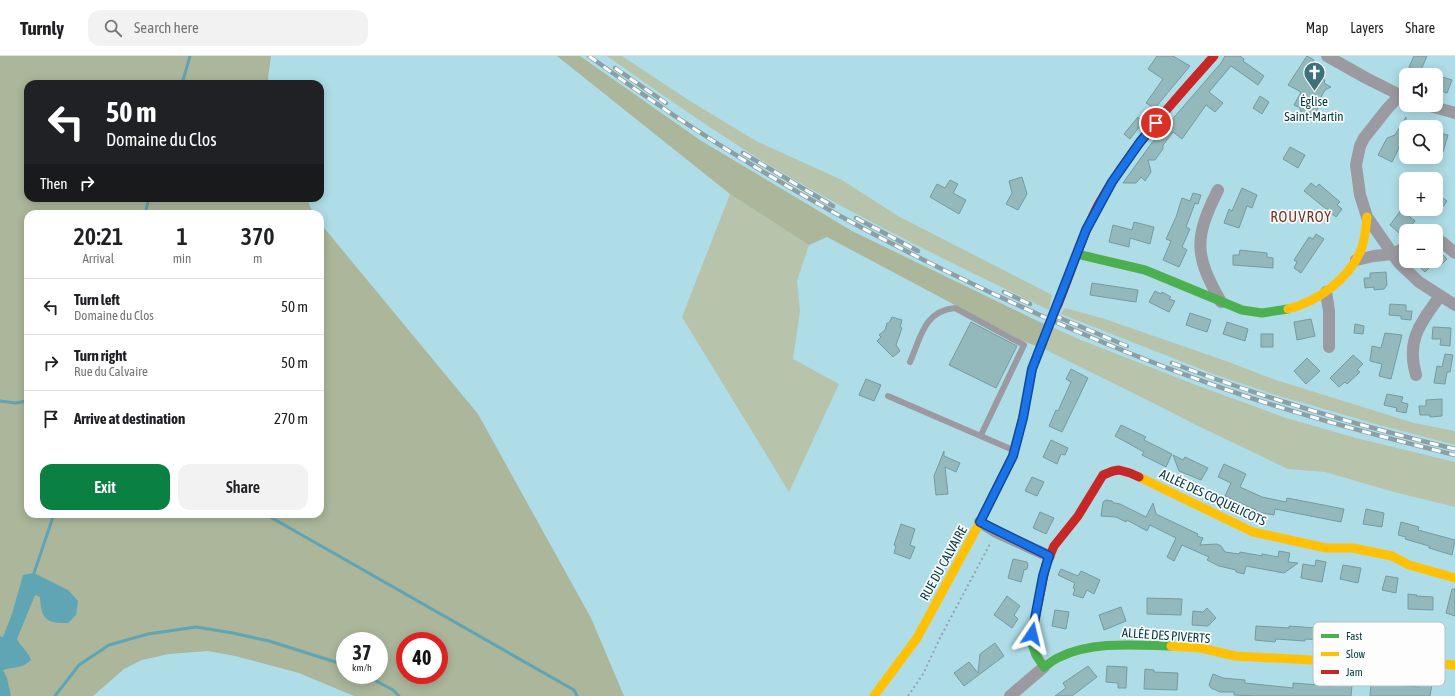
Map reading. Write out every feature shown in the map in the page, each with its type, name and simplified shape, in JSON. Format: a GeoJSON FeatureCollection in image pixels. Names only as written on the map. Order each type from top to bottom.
{"type":"FeatureCollection","features":[{"type":"Feature","properties":{"kind":"street","name":"RUE DU CALVAIRE"},"geometry":{"type":"LineString","coordinates":[[874,696],[917,638],[980,522],[1013,456],[1023,418],[1032,369],[1086,230],[1095,212],[1140,142],[1171,104],[1214,56]]}},
{"type":"Feature","properties":{"kind":"street"},"geometry":{"type":"LineString","coordinates":[[1327,56],[1366,78],[1399,94]]}},
{"type":"Feature","properties":{"kind":"street"},"geometry":{"type":"LineString","coordinates":[[1399,99],[1387,108],[1364,138],[1357,155],[1356,165],[1360,195],[1367,217],[1392,254],[1410,273],[1440,296],[1455,305]]}},
{"type":"Feature","properties":{"kind":"street"},"geometry":{"type":"LineString","coordinates":[[1443,110],[1455,114]]}},
{"type":"Feature","properties":{"kind":"street"},"geometry":{"type":"LineString","coordinates":[[1218,190],[1203,223],[1200,238],[1200,249],[1208,280],[1221,302]]}},
{"type":"Feature","properties":{"kind":"street"},"geometry":{"type":"LineString","coordinates":[[1077,254],[1100,260],[1121,263],[1153,272],[1221,302],[1246,311],[1270,312],[1305,303],[1326,292],[1344,278],[1356,260],[1364,241],[1367,217]]}},
{"type":"Feature","properties":{"kind":"street"},"geometry":{"type":"LineString","coordinates":[[1443,243],[1455,253]]}},
{"type":"Feature","properties":{"kind":"street"},"geometry":{"type":"LineString","coordinates":[[1356,260],[1392,254],[1399,250]]}},
{"type":"Feature","properties":{"kind":"street"},"geometry":{"type":"LineString","coordinates":[[1326,292],[1329,311],[1329,347]]}},
{"type":"Feature","properties":{"kind":"street"},"geometry":{"type":"LineString","coordinates":[[1416,375],[1412,352],[1415,338],[1421,324],[1440,296]]}},
{"type":"Feature","properties":{"kind":"street","name":"ALLÉE DES COQUELICOTS"},"geometry":{"type":"LineString","coordinates":[[1049,556],[1054,546],[1078,516],[1104,475],[1116,470],[1130,473],[1253,532],[1326,548],[1353,548],[1388,555],[1409,565],[1455,578]]}},
{"type":"Feature","properties":{"kind":"street"},"geometry":{"type":"LineString","coordinates":[[980,522],[996,532],[1049,556],[1042,583],[1031,641],[1036,655],[1044,667],[1010,696]]}},
{"type":"Feature","properties":{"kind":"street","name":"ALLÉE DES PIVERTS"},"geometry":{"type":"LineString","coordinates":[[1044,667],[1059,657],[1078,650],[1122,644],[1211,649],[1229,656],[1313,660]]}},
{"type":"Feature","properties":{"kind":"street","name":"ALLÉE DES PIVERTS"},"geometry":{"type":"LineString","coordinates":[[1445,664],[1455,665]]}},
{"type":"Feature","properties":{"kind":"lane"},"geometry":{"type":"LineString","coordinates":[[910,362],[929,320],[944,309],[955,308],[1024,345],[981,435]]}},
{"type":"Feature","properties":{"kind":"lane"},"geometry":{"type":"LineString","coordinates":[[888,396],[1014,450]]}},
{"type":"Feature","properties":{"kind":"path"},"geometry":{"type":"LineString","coordinates":[[908,696],[923,674],[940,638],[996,532]]}},
{"type":"Feature","properties":{"kind":"green space"},"geometry":{"type":"Polygon","coordinates":[[[0,56],[271,56],[269,80],[24,80],[24,202],[308,202],[312,210],[24,210],[24,518],[324,518],[324,228],[478,414],[591,618],[624,696],[354,696],[299,673],[235,656],[208,651],[169,654],[142,660],[124,669],[93,696],[0,696],[0,56]]]}},
{"type":"Feature","properties":{"kind":"green space"},"geometry":{"type":"Polygon","coordinates":[[[557,56],[580,56],[700,140],[852,231],[1044,324],[1036,346],[1019,339],[827,237],[809,245],[730,194],[557,56]]]}},
{"type":"Feature","properties":{"kind":"green space"},"geometry":{"type":"Polygon","coordinates":[[[607,56],[622,56],[690,101],[756,141],[842,180],[898,216],[1052,295],[1049,310],[898,236],[783,173],[706,125],[607,56]]]}},
{"type":"Feature","properties":{"kind":"green space"},"geometry":{"type":"Polygon","coordinates":[[[730,194],[809,245],[797,281],[800,311],[793,359],[839,384],[789,492],[682,317],[730,194]]]}},
{"type":"Feature","properties":{"kind":"green space"},"geometry":{"type":"Polygon","coordinates":[[[1065,308],[1102,318],[1276,380],[1414,423],[1455,431],[1455,445],[1276,395],[1216,375],[1061,314],[1065,308]]]}},
{"type":"Feature","properties":{"kind":"green space"},"geometry":{"type":"Polygon","coordinates":[[[1052,327],[1081,340],[1196,385],[1286,418],[1356,438],[1455,462],[1455,507],[1394,492],[1325,472],[1288,469],[1042,348],[1052,327]]]}},
{"type":"Feature","properties":{"kind":"water"},"geometry":{"type":"Polygon","coordinates":[[[34,573],[68,590],[78,601],[76,615],[68,623],[50,621],[43,615],[40,597],[35,595],[17,639],[31,660],[22,666],[3,670],[7,678],[11,696],[0,696],[0,636],[3,637],[12,614],[23,575],[34,573]]]}},
{"type":"Feature","properties":{"kind":"building"},"geometry":{"type":"Polygon","coordinates":[[[1157,56],[1173,56],[1190,66],[1155,108],[1146,103],[1163,79],[1148,69],[1157,56]]]}},
{"type":"Feature","properties":{"kind":"building"},"geometry":{"type":"Polygon","coordinates":[[[1225,56],[1240,56],[1244,59],[1243,61],[1264,76],[1258,85],[1231,66],[1209,92],[1223,103],[1215,112],[1206,105],[1182,139],[1173,132],[1163,145],[1163,149],[1155,160],[1148,160],[1151,172],[1145,181],[1141,177],[1136,183],[1123,183],[1151,144],[1221,63],[1225,56]]]}},
{"type":"Feature","properties":{"kind":"building"},"geometry":{"type":"Polygon","coordinates":[[[1307,56],[1314,60],[1308,71],[1325,80],[1324,83],[1331,87],[1325,90],[1316,106],[1318,108],[1314,117],[1308,113],[1305,114],[1301,112],[1300,108],[1294,105],[1301,92],[1288,85],[1307,56]]]}},
{"type":"Feature","properties":{"kind":"building"},"geometry":{"type":"Polygon","coordinates":[[[1414,56],[1427,56],[1422,68],[1409,67],[1414,56]]]}},
{"type":"Feature","properties":{"kind":"building"},"geometry":{"type":"Polygon","coordinates":[[[1443,77],[1452,80],[1447,93],[1443,92],[1443,77]]]}},
{"type":"Feature","properties":{"kind":"building"},"geometry":{"type":"Polygon","coordinates":[[[1260,96],[1269,102],[1262,114],[1253,108],[1260,96]]]}},
{"type":"Feature","properties":{"kind":"building"},"geometry":{"type":"Polygon","coordinates":[[[1138,117],[1143,122],[1130,139],[1124,134],[1138,117]]]}},
{"type":"Feature","properties":{"kind":"building"},"geometry":{"type":"Polygon","coordinates":[[[1399,128],[1399,148],[1392,162],[1378,155],[1387,138],[1395,135],[1399,128]]]}},
{"type":"Feature","properties":{"kind":"building"},"geometry":{"type":"Polygon","coordinates":[[[1443,134],[1448,135],[1443,152],[1443,134]]]}},
{"type":"Feature","properties":{"kind":"building"},"geometry":{"type":"Polygon","coordinates":[[[1290,147],[1305,155],[1298,168],[1283,159],[1290,147]]]}},
{"type":"Feature","properties":{"kind":"building"},"geometry":{"type":"Polygon","coordinates":[[[1022,177],[1027,194],[1018,210],[1006,204],[1012,193],[1009,181],[1022,177]]]}},
{"type":"Feature","properties":{"kind":"building"},"geometry":{"type":"Polygon","coordinates":[[[950,180],[958,184],[953,193],[966,200],[959,214],[930,197],[937,184],[945,188],[950,180]]]}},
{"type":"Feature","properties":{"kind":"building"},"geometry":{"type":"Polygon","coordinates":[[[1311,183],[1316,187],[1319,184],[1340,202],[1337,205],[1342,209],[1336,217],[1304,191],[1311,183]]]}},
{"type":"Feature","properties":{"kind":"building"},"geometry":{"type":"Polygon","coordinates":[[[1242,188],[1257,195],[1252,208],[1247,206],[1239,228],[1224,223],[1229,209],[1232,211],[1242,188]]]}},
{"type":"Feature","properties":{"kind":"building"},"geometry":{"type":"Polygon","coordinates":[[[1193,193],[1201,195],[1198,204],[1195,203],[1186,227],[1190,229],[1182,247],[1187,250],[1179,267],[1163,260],[1171,241],[1166,239],[1176,217],[1182,198],[1190,201],[1193,193]]]}},
{"type":"Feature","properties":{"kind":"building"},"geometry":{"type":"Polygon","coordinates":[[[1443,198],[1447,201],[1443,206],[1443,198]]]}},
{"type":"Feature","properties":{"kind":"building"},"geometry":{"type":"Polygon","coordinates":[[[1399,213],[1399,216],[1409,216],[1415,221],[1412,224],[1399,224],[1399,233],[1390,225],[1399,213]]]}},
{"type":"Feature","properties":{"kind":"building"},"geometry":{"type":"Polygon","coordinates":[[[1134,222],[1154,227],[1150,244],[1130,238],[1129,247],[1109,242],[1113,225],[1132,230],[1134,222]]]}},
{"type":"Feature","properties":{"kind":"building"},"geometry":{"type":"Polygon","coordinates":[[[1316,234],[1324,239],[1301,273],[1294,268],[1297,262],[1294,260],[1309,237],[1313,239],[1316,234]]]}},
{"type":"Feature","properties":{"kind":"building"},"geometry":{"type":"Polygon","coordinates":[[[1240,250],[1267,253],[1267,257],[1273,258],[1273,268],[1233,265],[1233,255],[1239,255],[1240,250]]]}},
{"type":"Feature","properties":{"kind":"building"},"geometry":{"type":"Polygon","coordinates":[[[1443,255],[1447,259],[1443,263],[1443,255]]]}},
{"type":"Feature","properties":{"kind":"building"},"geometry":{"type":"Polygon","coordinates":[[[1421,268],[1429,268],[1425,272],[1421,268]]]}},
{"type":"Feature","properties":{"kind":"building"},"geometry":{"type":"Polygon","coordinates":[[[1386,272],[1387,285],[1384,289],[1374,290],[1374,287],[1365,288],[1364,278],[1370,278],[1370,273],[1386,272]]]}},
{"type":"Feature","properties":{"kind":"building"},"geometry":{"type":"Polygon","coordinates":[[[1092,283],[1138,290],[1136,302],[1090,295],[1092,283]]]}},
{"type":"Feature","properties":{"kind":"building"},"geometry":{"type":"Polygon","coordinates":[[[1155,291],[1161,294],[1162,292],[1171,297],[1169,299],[1175,301],[1169,312],[1149,302],[1155,291]]]}},
{"type":"Feature","properties":{"kind":"building"},"geometry":{"type":"Polygon","coordinates":[[[1390,304],[1406,305],[1406,311],[1412,311],[1411,320],[1401,319],[1401,316],[1389,315],[1390,304]]]}},
{"type":"Feature","properties":{"kind":"building"},"geometry":{"type":"Polygon","coordinates":[[[1190,313],[1211,320],[1207,332],[1186,325],[1190,313]]]}},
{"type":"Feature","properties":{"kind":"building"},"geometry":{"type":"Polygon","coordinates":[[[892,317],[902,320],[900,327],[902,328],[896,345],[900,351],[893,357],[877,341],[881,337],[879,335],[885,330],[887,323],[889,323],[892,317]]]}},
{"type":"Feature","properties":{"kind":"building"},"geometry":{"type":"Polygon","coordinates":[[[1311,319],[1315,336],[1297,340],[1294,322],[1311,319]]]}},
{"type":"Feature","properties":{"kind":"building"},"geometry":{"type":"Polygon","coordinates":[[[971,322],[1017,346],[996,388],[949,365],[971,322]]]}},
{"type":"Feature","properties":{"kind":"building"},"geometry":{"type":"Polygon","coordinates":[[[1227,322],[1248,329],[1245,341],[1223,334],[1227,322]]]}},
{"type":"Feature","properties":{"kind":"building"},"geometry":{"type":"Polygon","coordinates":[[[1355,324],[1364,326],[1363,334],[1354,333],[1355,324]]]}},
{"type":"Feature","properties":{"kind":"building"},"geometry":{"type":"Polygon","coordinates":[[[1433,327],[1451,328],[1450,346],[1440,345],[1441,339],[1432,339],[1433,327]]]}},
{"type":"Feature","properties":{"kind":"building"},"geometry":{"type":"Polygon","coordinates":[[[1385,333],[1402,335],[1391,379],[1379,376],[1382,364],[1370,361],[1372,346],[1381,348],[1385,333]]]}},
{"type":"Feature","properties":{"kind":"building"},"geometry":{"type":"Polygon","coordinates":[[[1261,334],[1273,334],[1273,347],[1261,347],[1261,334]]]}},
{"type":"Feature","properties":{"kind":"building"},"geometry":{"type":"Polygon","coordinates":[[[1445,354],[1453,355],[1450,372],[1447,372],[1445,384],[1434,383],[1437,366],[1442,367],[1445,354]]]}},
{"type":"Feature","properties":{"kind":"building"},"geometry":{"type":"Polygon","coordinates":[[[1353,355],[1363,364],[1357,370],[1360,372],[1347,384],[1345,382],[1339,387],[1330,378],[1353,355]]]}},
{"type":"Feature","properties":{"kind":"building"},"geometry":{"type":"Polygon","coordinates":[[[1307,358],[1320,371],[1306,384],[1294,371],[1307,358]]]}},
{"type":"Feature","properties":{"kind":"building"},"geometry":{"type":"Polygon","coordinates":[[[1071,369],[1088,378],[1062,432],[1049,426],[1056,410],[1058,411],[1071,382],[1066,379],[1071,369]]]}},
{"type":"Feature","properties":{"kind":"building"},"geometry":{"type":"Polygon","coordinates":[[[866,379],[881,385],[874,401],[859,395],[866,379]]]}},
{"type":"Feature","properties":{"kind":"building"},"geometry":{"type":"Polygon","coordinates":[[[1387,394],[1403,397],[1401,402],[1408,404],[1406,413],[1396,411],[1397,408],[1384,405],[1387,394]]]}},
{"type":"Feature","properties":{"kind":"building"},"geometry":{"type":"Polygon","coordinates":[[[1442,399],[1442,416],[1430,417],[1430,415],[1420,415],[1419,406],[1426,406],[1426,400],[1442,399]]]}},
{"type":"Feature","properties":{"kind":"building"},"geometry":{"type":"Polygon","coordinates":[[[1121,425],[1146,437],[1144,440],[1172,454],[1166,467],[1142,455],[1144,452],[1115,436],[1121,425]]]}},
{"type":"Feature","properties":{"kind":"building"},"geometry":{"type":"Polygon","coordinates":[[[1051,440],[1068,448],[1065,455],[1061,454],[1057,464],[1043,457],[1051,440]]]}},
{"type":"Feature","properties":{"kind":"building"},"geometry":{"type":"Polygon","coordinates":[[[944,451],[944,456],[960,463],[956,472],[945,467],[948,494],[936,495],[934,476],[944,451]]]}},
{"type":"Feature","properties":{"kind":"building"},"geometry":{"type":"Polygon","coordinates":[[[1173,455],[1183,460],[1185,457],[1208,468],[1201,480],[1179,471],[1173,455]]]}},
{"type":"Feature","properties":{"kind":"building"},"geometry":{"type":"Polygon","coordinates":[[[1224,464],[1246,474],[1240,487],[1262,497],[1286,502],[1287,498],[1344,509],[1341,522],[1275,509],[1274,515],[1257,512],[1256,510],[1225,496],[1231,483],[1218,477],[1224,464]]]}},
{"type":"Feature","properties":{"kind":"building"},"geometry":{"type":"Polygon","coordinates":[[[1032,477],[1044,482],[1037,496],[1025,491],[1032,477]]]}},
{"type":"Feature","properties":{"kind":"building"},"geometry":{"type":"Polygon","coordinates":[[[1106,500],[1120,504],[1146,517],[1153,503],[1156,514],[1198,534],[1197,536],[1203,538],[1200,545],[1217,544],[1221,546],[1225,552],[1239,554],[1240,552],[1278,557],[1279,551],[1290,553],[1288,562],[1298,563],[1284,573],[1246,566],[1244,574],[1236,572],[1236,570],[1219,566],[1207,560],[1209,557],[1182,545],[1174,561],[1167,557],[1176,538],[1150,525],[1147,531],[1127,520],[1126,522],[1116,517],[1101,516],[1103,502],[1106,500]]]}},
{"type":"Feature","properties":{"kind":"building"},"geometry":{"type":"Polygon","coordinates":[[[1366,509],[1384,513],[1382,527],[1363,524],[1366,509]]]}},
{"type":"Feature","properties":{"kind":"building"},"geometry":{"type":"Polygon","coordinates":[[[1040,512],[1054,518],[1046,534],[1033,528],[1040,512]]]}},
{"type":"Feature","properties":{"kind":"building"},"geometry":{"type":"Polygon","coordinates":[[[1401,522],[1419,527],[1418,530],[1455,540],[1452,555],[1429,548],[1429,546],[1405,539],[1406,537],[1398,535],[1401,522]]]}},
{"type":"Feature","properties":{"kind":"building"},"geometry":{"type":"Polygon","coordinates":[[[901,524],[915,529],[910,545],[915,547],[910,559],[894,553],[896,546],[894,545],[901,524]]]}},
{"type":"Feature","properties":{"kind":"building"},"geometry":{"type":"Polygon","coordinates":[[[1013,559],[1027,562],[1027,569],[1024,570],[1021,582],[1008,578],[1013,559]]]}},
{"type":"Feature","properties":{"kind":"building"},"geometry":{"type":"Polygon","coordinates":[[[1316,560],[1326,562],[1322,582],[1301,578],[1303,564],[1315,566],[1316,560]]]}},
{"type":"Feature","properties":{"kind":"building"},"geometry":{"type":"Polygon","coordinates":[[[1343,565],[1361,568],[1358,583],[1340,579],[1343,565]]]}},
{"type":"Feature","properties":{"kind":"building"},"geometry":{"type":"Polygon","coordinates":[[[1061,569],[1078,576],[1081,571],[1100,580],[1094,594],[1087,590],[1083,598],[1073,595],[1075,583],[1058,575],[1061,569]]]}},
{"type":"Feature","properties":{"kind":"building"},"geometry":{"type":"Polygon","coordinates":[[[1386,576],[1398,578],[1396,593],[1382,590],[1386,576]]]}},
{"type":"Feature","properties":{"kind":"building"},"geometry":{"type":"Polygon","coordinates":[[[1452,589],[1455,589],[1455,616],[1446,613],[1452,589]]]}},
{"type":"Feature","properties":{"kind":"building"},"geometry":{"type":"Polygon","coordinates":[[[1408,594],[1433,597],[1433,610],[1408,609],[1408,594]]]}},
{"type":"Feature","properties":{"kind":"building"},"geometry":{"type":"Polygon","coordinates":[[[1007,596],[1020,606],[1014,615],[1018,619],[1012,628],[994,615],[1007,596]]]}},
{"type":"Feature","properties":{"kind":"building"},"geometry":{"type":"Polygon","coordinates":[[[1147,598],[1182,599],[1181,615],[1147,614],[1147,598]]]}},
{"type":"Feature","properties":{"kind":"building"},"geometry":{"type":"Polygon","coordinates":[[[1121,607],[1126,621],[1104,630],[1099,615],[1121,607]]]}},
{"type":"Feature","properties":{"kind":"building"},"geometry":{"type":"Polygon","coordinates":[[[1207,608],[1216,618],[1208,626],[1192,625],[1193,611],[1203,612],[1207,608]]]}},
{"type":"Feature","properties":{"kind":"building"},"geometry":{"type":"Polygon","coordinates":[[[1055,610],[1069,612],[1066,629],[1052,626],[1055,610]]]}},
{"type":"Feature","properties":{"kind":"building"},"geometry":{"type":"Polygon","coordinates":[[[1256,626],[1313,628],[1313,639],[1305,639],[1305,641],[1276,639],[1275,642],[1255,640],[1256,626]]]}},
{"type":"Feature","properties":{"kind":"building"},"geometry":{"type":"Polygon","coordinates":[[[995,643],[1004,656],[964,686],[954,673],[969,662],[978,673],[980,654],[995,643]]]}},
{"type":"Feature","properties":{"kind":"building"},"geometry":{"type":"Polygon","coordinates":[[[1088,666],[1097,677],[1072,696],[1055,696],[1066,688],[1063,683],[1088,666]]]}},
{"type":"Feature","properties":{"kind":"building"},"geometry":{"type":"Polygon","coordinates":[[[1107,666],[1127,667],[1126,688],[1118,688],[1118,683],[1106,682],[1107,666]]]}},
{"type":"Feature","properties":{"kind":"building"},"geometry":{"type":"Polygon","coordinates":[[[1145,669],[1154,670],[1154,672],[1178,673],[1177,690],[1144,689],[1145,669]]]}},
{"type":"Feature","properties":{"kind":"building"},"geometry":{"type":"Polygon","coordinates":[[[1213,674],[1223,678],[1245,680],[1245,683],[1293,688],[1293,683],[1313,685],[1313,686],[1352,686],[1351,696],[1255,696],[1234,695],[1234,692],[1220,692],[1211,688],[1209,685],[1213,674]]]}},
{"type":"Feature","properties":{"kind":"building"},"geometry":{"type":"Polygon","coordinates":[[[1371,686],[1432,686],[1430,696],[1370,696],[1371,686]]]}},
{"type":"Feature","properties":{"kind":"waterway"},"geometry":{"type":"LineString","coordinates":[[183,80],[190,56]]}},
{"type":"Feature","properties":{"kind":"waterway"},"geometry":{"type":"LineString","coordinates":[[146,210],[148,202]]}},
{"type":"Feature","properties":{"kind":"waterway"},"geometry":{"type":"LineString","coordinates":[[0,401],[15,403],[24,402]]}},
{"type":"Feature","properties":{"kind":"waterway"},"geometry":{"type":"LineString","coordinates":[[33,576],[53,518]]}},
{"type":"Feature","properties":{"kind":"waterway"},"geometry":{"type":"LineString","coordinates":[[272,518],[574,690],[577,696]]}},
{"type":"Feature","properties":{"kind":"waterway"},"geometry":{"type":"LineString","coordinates":[[55,696],[79,665],[109,645],[148,634],[196,627],[269,641],[336,662]]}},
{"type":"Feature","properties":{"kind":"waterway"},"geometry":{"type":"LineString","coordinates":[[382,684],[393,690],[399,696]]}},
{"type":"Feature","properties":{"kind":"railway"},"geometry":{"type":"LineString","coordinates":[[589,56],[682,121],[778,181],[877,236],[1012,303],[1113,347],[1216,386],[1327,421],[1455,455]]}},
{"type":"Feature","properties":{"kind":"railway"},"geometry":{"type":"LineString","coordinates":[[615,68],[666,103]]}},
{"type":"Feature","properties":{"kind":"railway"},"geometry":{"type":"LineString","coordinates":[[743,153],[833,206]]}},
{"type":"Feature","properties":{"kind":"railway"},"geometry":{"type":"LineString","coordinates":[[856,218],[918,251]]}},
{"type":"Feature","properties":{"kind":"railway"},"geometry":{"type":"LineString","coordinates":[[1004,292],[1030,304]]}},
{"type":"Feature","properties":{"kind":"railway"},"geometry":{"type":"LineString","coordinates":[[1053,315],[1127,346]]}},
{"type":"Feature","properties":{"kind":"railway"},"geometry":{"type":"LineString","coordinates":[[1172,363],[1277,400],[1383,431],[1455,449]]}},
{"type":"Feature","properties":{"kind":"traffic: fast"},"geometry":{"type":"LineString","coordinates":[[1077,254],[1145,270],[1242,310],[1262,313],[1288,309]]}},
{"type":"Feature","properties":{"kind":"traffic: fast"},"geometry":{"type":"LineString","coordinates":[[1014,451],[1023,418],[1032,369],[1049,324]]}},
{"type":"Feature","properties":{"kind":"traffic: fast"},"geometry":{"type":"LineString","coordinates":[[1038,604],[1031,641],[1036,655],[1044,667],[1058,658],[1086,648],[1114,645],[1171,646]]}},
{"type":"Feature","properties":{"kind":"traffic: slow"},"geometry":{"type":"LineString","coordinates":[[1288,309],[1299,306],[1321,295],[1340,280],[1349,270],[1356,261],[1361,250],[1367,217]]}},
{"type":"Feature","properties":{"kind":"traffic: slow"},"geometry":{"type":"LineString","coordinates":[[1049,324],[1057,307]]}},
{"type":"Feature","properties":{"kind":"traffic: slow"},"geometry":{"type":"LineString","coordinates":[[874,696],[917,638],[980,522],[1013,456],[1014,451]]}},
{"type":"Feature","properties":{"kind":"traffic: slow"},"geometry":{"type":"LineString","coordinates":[[1139,477],[1253,532],[1326,548],[1353,548],[1392,556],[1409,565],[1455,578]]}},
{"type":"Feature","properties":{"kind":"traffic: slow"},"geometry":{"type":"LineString","coordinates":[[1171,646],[1201,648],[1235,656],[1313,660]]}},
{"type":"Feature","properties":{"kind":"traffic: slow"},"geometry":{"type":"LineString","coordinates":[[1445,664],[1455,665]]}},
{"type":"Feature","properties":{"kind":"traffic: jam"},"geometry":{"type":"LineString","coordinates":[[1057,307],[1086,230],[1110,185],[1137,146],[1214,56]]}},
{"type":"Feature","properties":{"kind":"traffic: jam"},"geometry":{"type":"LineString","coordinates":[[1038,604],[1046,565],[1054,546],[1078,516],[1103,475],[1119,470],[1139,477]]}},
{"type":"Feature","properties":{"kind":"place","name":"Église Saint-Martin"},"geometry":{"type":"Point","coordinates":[1314,92]}},
{"type":"Feature","properties":{"kind":"district","name":"ROUVROY"},"geometry":{"type":"Point","coordinates":[1301,217]}},
{"type":"Feature","properties":{"kind":"route"},"geometry":{"type":"LineString","coordinates":[[1032,634],[1043,576],[1049,556],[996,532],[980,522],[1013,456],[1023,418],[1032,369],[1086,230],[1112,182],[1140,142],[1156,123]]}}]}
